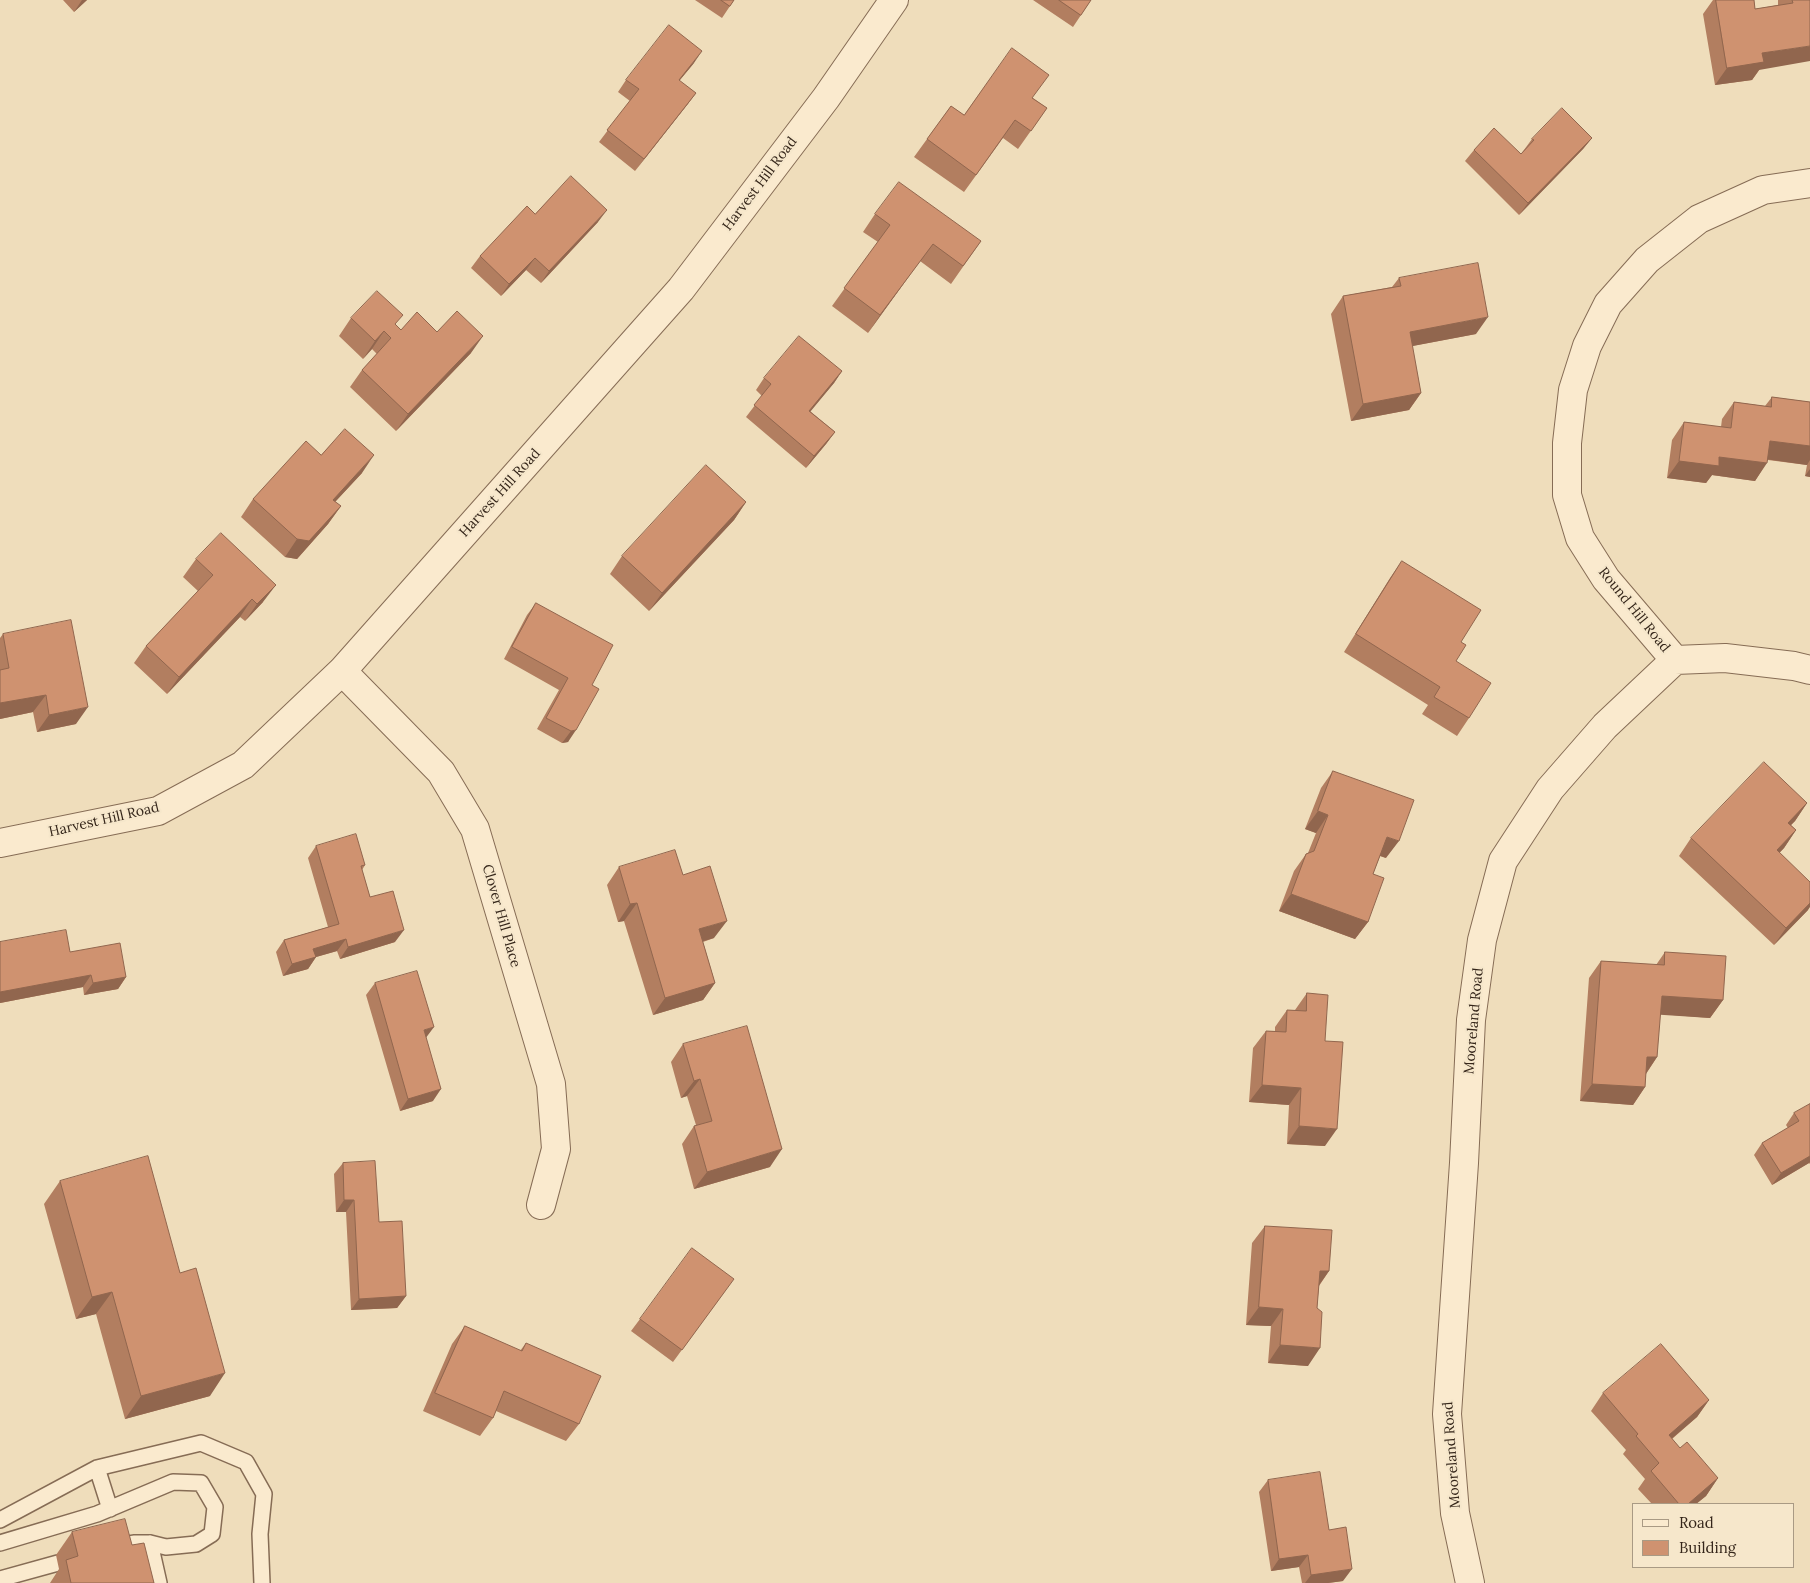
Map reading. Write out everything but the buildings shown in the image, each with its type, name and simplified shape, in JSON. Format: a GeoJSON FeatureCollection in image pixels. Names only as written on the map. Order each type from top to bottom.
{"type":"FeatureCollection","features":[{"type":"Feature","properties":{"kind":"street","name":"Harvest Hill Road"},"geometry":{"type":"LineString","coordinates":[[0,843],[158,810],[243,765],[342,671],[681,289],[826,98],[894,0]]}},
{"type":"Feature","properties":{"kind":"street","name":"Round Hill Road"},"geometry":{"type":"LineString","coordinates":[[1675,660],[1606,579],[1580,538],[1567,495],[1567,443],[1573,390],[1587,346],[1608,304],[1647,260],[1699,218],[1763,190],[1810,183]]}},
{"type":"Feature","properties":{"kind":"street"},"geometry":{"type":"LineString","coordinates":[[1675,660],[1725,658],[1794,666],[1810,670]]}},
{"type":"Feature","properties":{"kind":"street","name":"Mooreland Road"},"geometry":{"type":"LineString","coordinates":[[1470,1583],[1455,1513],[1447,1414],[1464,1162],[1471,1020],[1482,940],[1503,861],[1550,790],[1604,726],[1675,660]]}},
{"type":"Feature","properties":{"kind":"street","name":"Clover Hill Place"},"geometry":{"type":"LineString","coordinates":[[342,671],[441,772],[475,828],[550,1084],[556,1149],[541,1205]]}},
{"type":"Feature","properties":{"kind":"lane"},"geometry":{"type":"LineString","coordinates":[[0,1520],[97,1468],[200,1443],[246,1462],[264,1494],[260,1534],[262,1583]]}},
{"type":"Feature","properties":{"kind":"lane"},"geometry":{"type":"LineString","coordinates":[[97,1468],[110,1508]]}},
{"type":"Feature","properties":{"kind":"lane"},"geometry":{"type":"LineString","coordinates":[[0,1543],[97,1514],[173,1482],[201,1483],[215,1507],[212,1534],[196,1544],[166,1547],[150,1543],[135,1543],[111,1548]]}},
{"type":"Feature","properties":{"kind":"lane"},"geometry":{"type":"LineString","coordinates":[[150,1543],[159,1583]]}},
{"type":"Feature","properties":{"kind":"lane"},"geometry":{"type":"LineString","coordinates":[[0,1579],[58,1562]]}}]}
